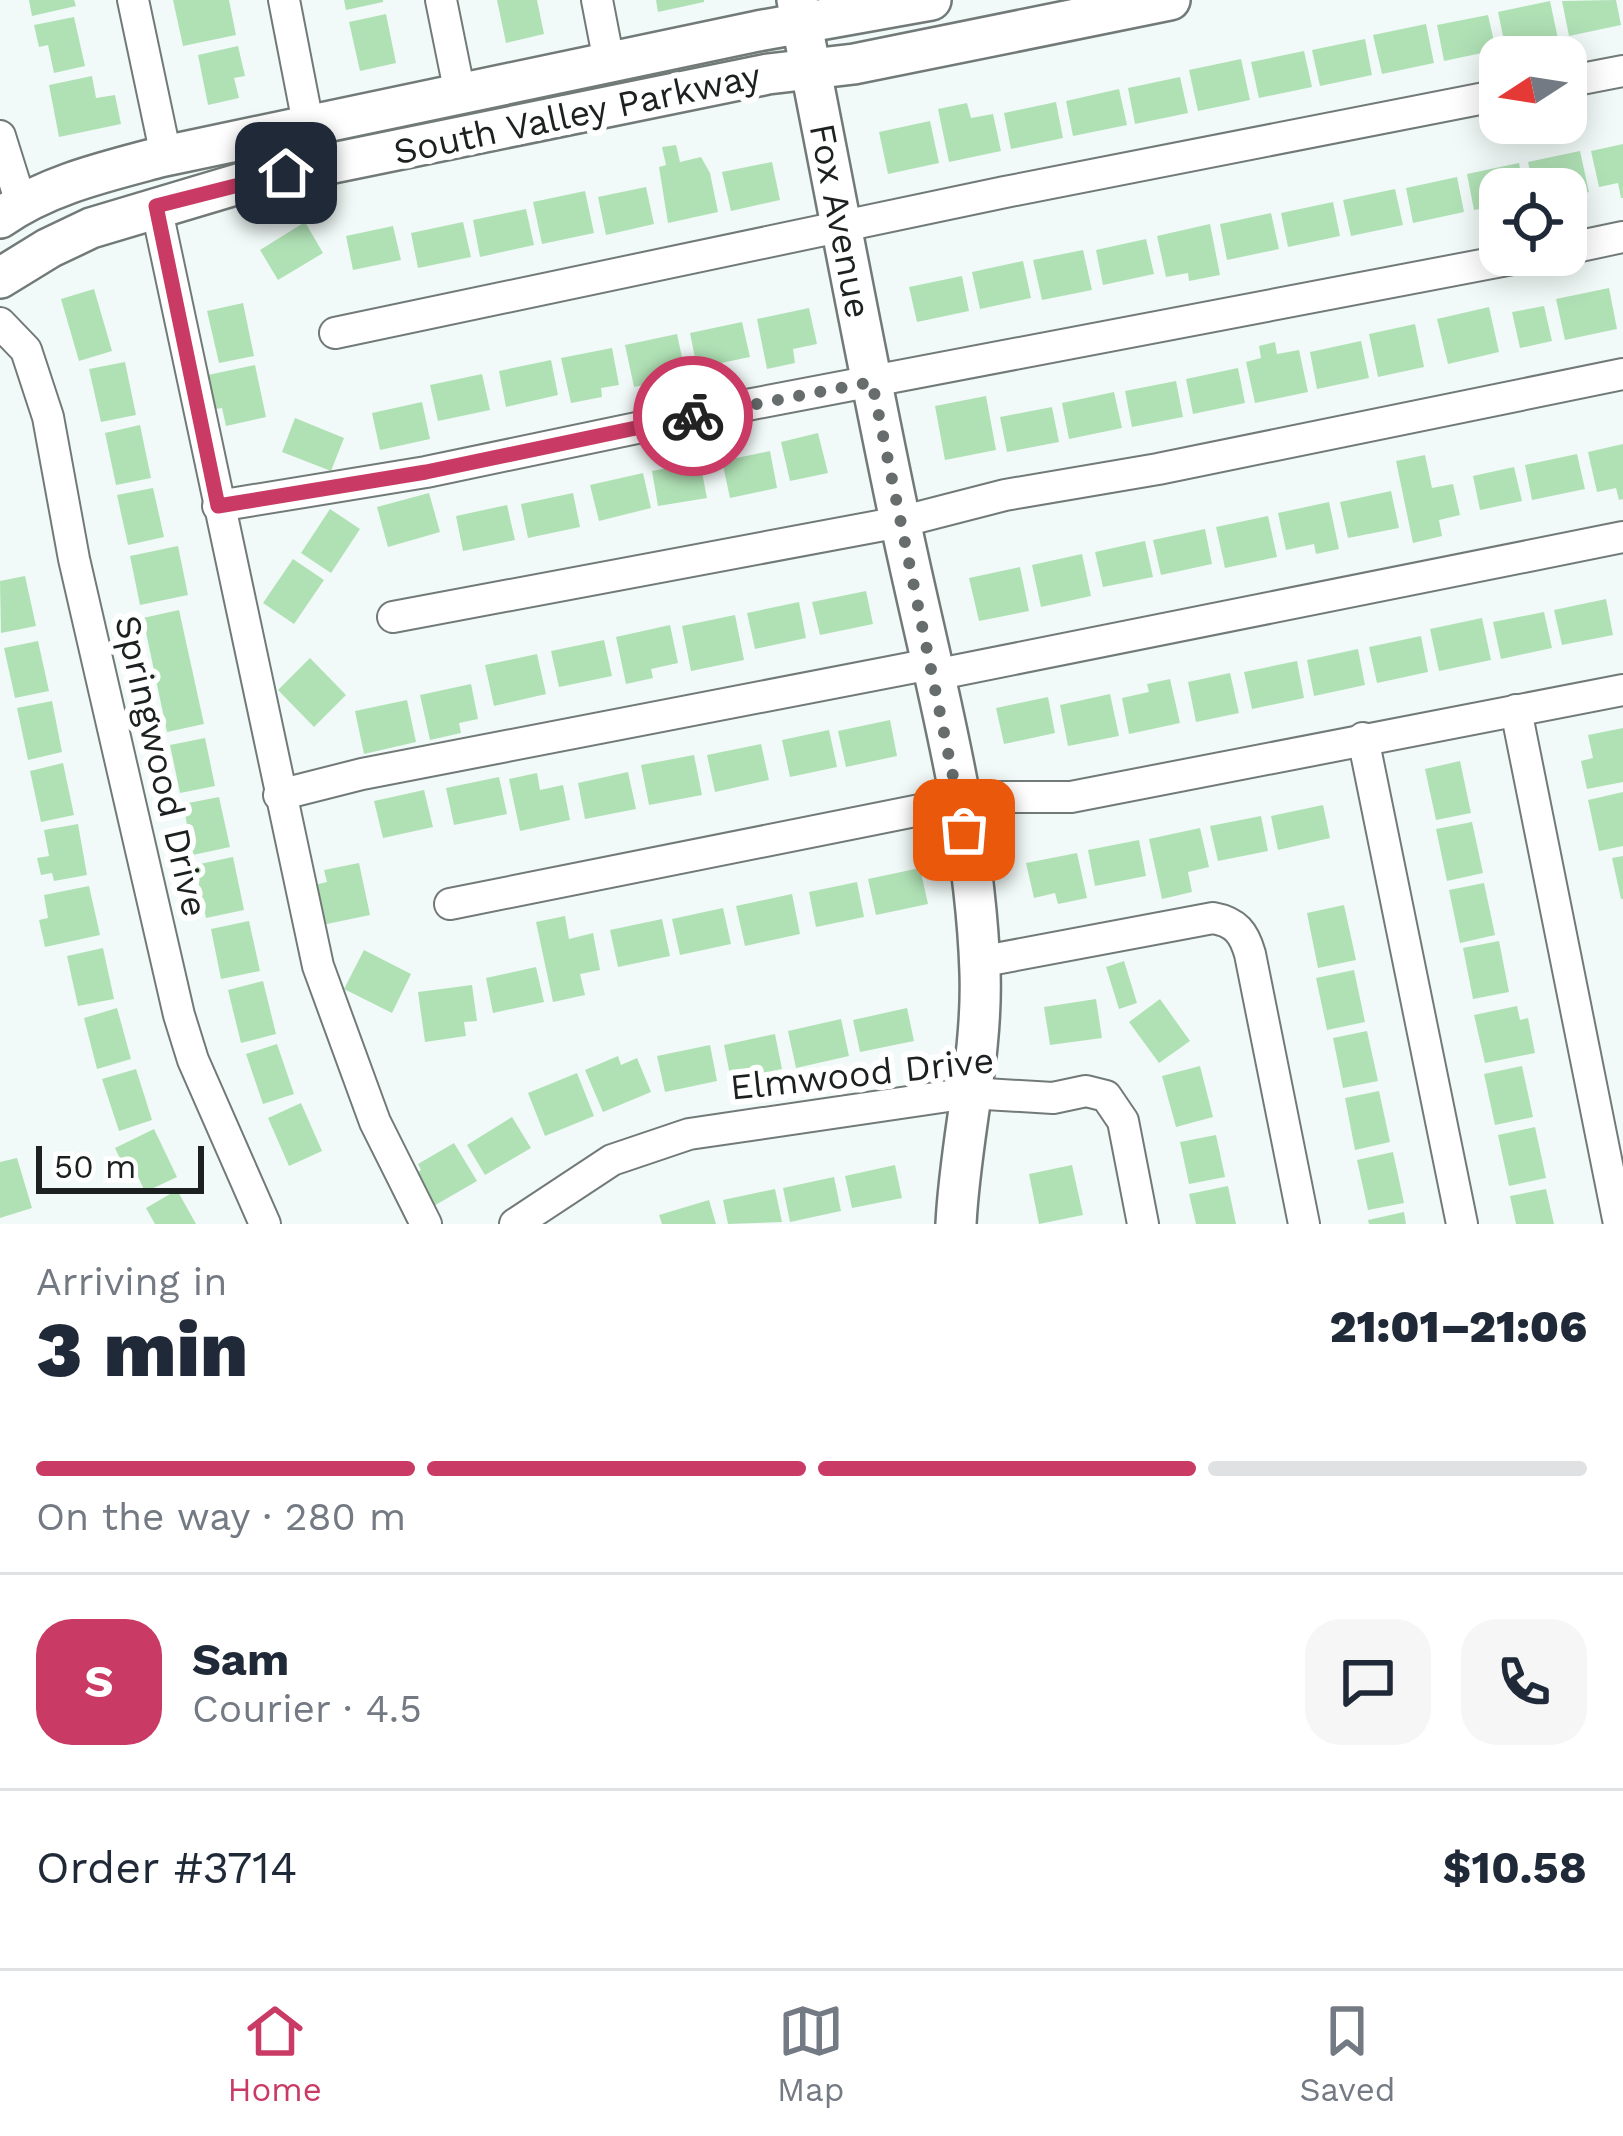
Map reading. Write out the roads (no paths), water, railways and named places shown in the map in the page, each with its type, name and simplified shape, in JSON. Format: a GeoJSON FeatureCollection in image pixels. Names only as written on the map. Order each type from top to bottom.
{"type":"FeatureCollection","features":[{"type":"Feature","properties":{"kind":"main road","name":"South Valley Parkway"},"geometry":{"type":"LineString","coordinates":[[11,210],[88,176],[166,156],[609,62],[799,12],[931,0]]}},
{"type":"Feature","properties":{"kind":"main road","name":"South Valley Parkway"},"geometry":{"type":"LineString","coordinates":[[0,278],[92,228],[255,178],[767,74],[876,60],[1170,0]]}},
{"type":"Feature","properties":{"kind":"main road","name":"Fox Avenue"},"geometry":{"type":"LineString","coordinates":[[799,12],[961,802],[979,962],[980,1021],[956,1224]]}},
{"type":"Feature","properties":{"kind":"street"},"geometry":{"type":"LineString","coordinates":[[133,0],[166,156]]}},
{"type":"Feature","properties":{"kind":"street"},"geometry":{"type":"LineString","coordinates":[[284,0],[317,167]]}},
{"type":"Feature","properties":{"kind":"street"},"geometry":{"type":"LineString","coordinates":[[441,0],[460,94]]}},
{"type":"Feature","properties":{"kind":"street"},"geometry":{"type":"LineString","coordinates":[[597,0],[609,62]]}},
{"type":"Feature","properties":{"kind":"street"},"geometry":{"type":"LineString","coordinates":[[1587,78],[1623,71]]}},
{"type":"Feature","properties":{"kind":"street"},"geometry":{"type":"LineString","coordinates":[[335,334],[842,226],[1479,99]]}},
{"type":"Feature","properties":{"kind":"street"},"geometry":{"type":"LineString","coordinates":[[0,136],[11,210]]}},
{"type":"Feature","properties":{"kind":"street"},"geometry":{"type":"LineString","coordinates":[[156,206],[279,795],[328,998],[375,1122],[426,1224]]}},
{"type":"Feature","properties":{"kind":"street"},"geometry":{"type":"LineString","coordinates":[[1587,245],[1623,237]]}},
{"type":"Feature","properties":{"kind":"street"},"geometry":{"type":"LineString","coordinates":[[218,506],[426,472],[1479,266]]}},
{"type":"Feature","properties":{"kind":"street","name":"Springwood Drive"},"geometry":{"type":"LineString","coordinates":[[0,322],[26,350],[48,417],[79,579],[179,1016],[193,1060],[265,1224]]}},
{"type":"Feature","properties":{"kind":"street"},"geometry":{"type":"LineString","coordinates":[[393,617],[900,522],[1005,495],[1158,469],[1623,374]]}},
{"type":"Feature","properties":{"kind":"street"},"geometry":{"type":"LineString","coordinates":[[279,795],[362,774],[1623,537]]}},
{"type":"Feature","properties":{"kind":"street"},"geometry":{"type":"LineString","coordinates":[[450,904],[961,802],[991,797],[1071,797],[1623,690]]}},
{"type":"Feature","properties":{"kind":"street"},"geometry":{"type":"LineString","coordinates":[[1516,710],[1619,1224]]}},
{"type":"Feature","properties":{"kind":"street"},"geometry":{"type":"LineString","coordinates":[[1363,738],[1462,1224]]}},
{"type":"Feature","properties":{"kind":"street"},"geometry":{"type":"LineString","coordinates":[[979,962],[1213,918],[1234,924],[1250,955],[1304,1224]]}},
{"type":"Feature","properties":{"kind":"street","name":"Elmwood Drive"},"geometry":{"type":"LineString","coordinates":[[515,1224],[612,1160],[668,1140],[969,1094],[1053,1098],[1086,1091],[1106,1096],[1123,1121],[1143,1224]]}}]}
